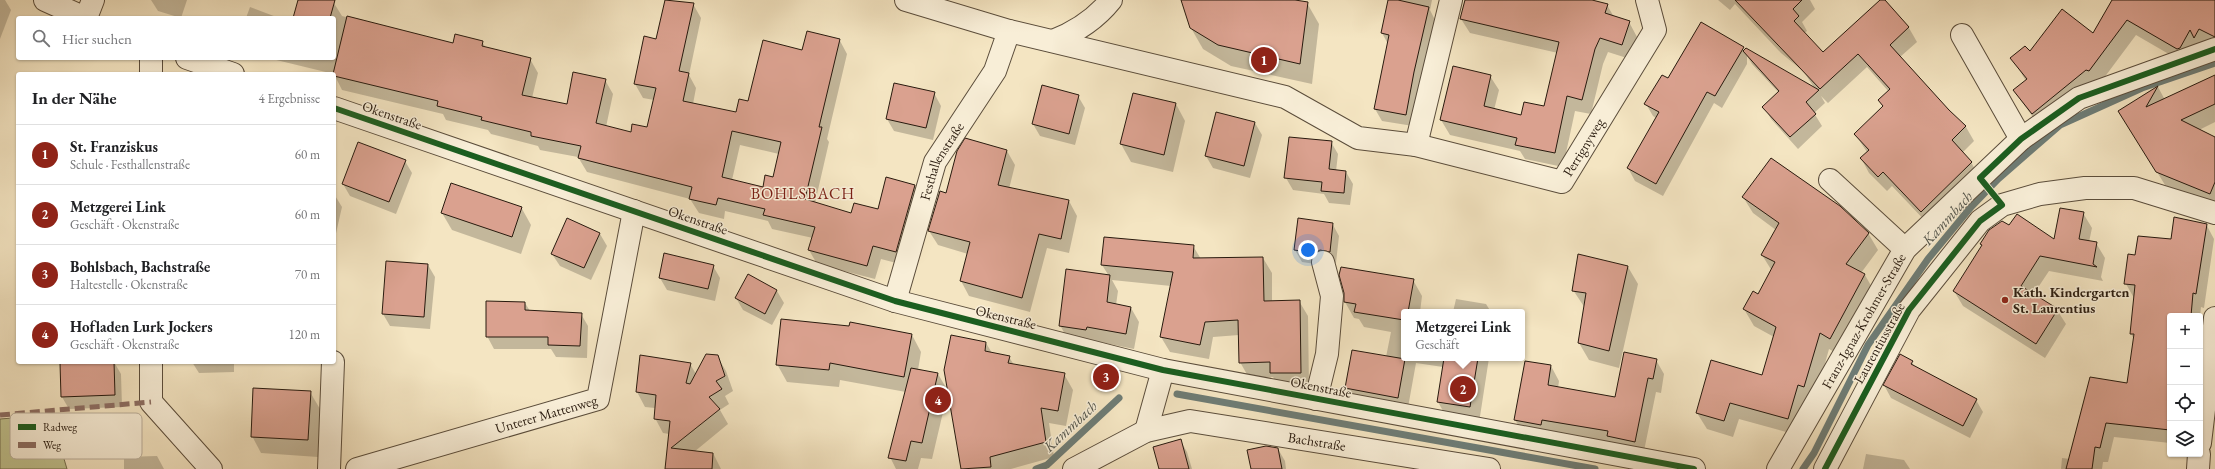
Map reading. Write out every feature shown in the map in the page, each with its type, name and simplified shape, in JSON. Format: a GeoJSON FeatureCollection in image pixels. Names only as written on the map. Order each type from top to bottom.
{"type":"FeatureCollection","features":[{"type":"Feature","properties":{"kind":"street"},"geometry":{"type":"LineString","coordinates":[[45,0],[81,16]]}},
{"type":"Feature","properties":{"kind":"street"},"geometry":{"type":"LineString","coordinates":[[86,16],[93,0]]}},
{"type":"Feature","properties":{"kind":"street"},"geometry":{"type":"LineString","coordinates":[[906,0],[1009,31],[1053,42],[1075,32],[1094,18],[1111,0]]}},
{"type":"Feature","properties":{"kind":"street"},"geometry":{"type":"LineString","coordinates":[[1416,145],[1451,0]]}},
{"type":"Feature","properties":{"kind":"street","name":"Perrignyweg"},"geometry":{"type":"LineString","coordinates":[[1053,42],[1285,97],[1358,138],[1416,145],[1562,182],[1655,30],[1647,0]]}},
{"type":"Feature","properties":{"kind":"street","name":"Festhallenstraße"},"geometry":{"type":"LineString","coordinates":[[895,301],[935,162],[995,71],[1009,31]]}},
{"type":"Feature","properties":{"kind":"street"},"geometry":{"type":"LineString","coordinates":[[1962,35],[2021,139]]}},
{"type":"Feature","properties":{"kind":"street","name":"Franz-Ignaz-Krohmer-Straße"},"geometry":{"type":"LineString","coordinates":[[1778,469],[1905,249],[2021,139],[2079,98],[2215,49]]}},
{"type":"Feature","properties":{"kind":"street"},"geometry":{"type":"LineString","coordinates":[[151,60],[151,72]]}},
{"type":"Feature","properties":{"kind":"street"},"geometry":{"type":"LineString","coordinates":[[192,60],[227,72]]}},
{"type":"Feature","properties":{"kind":"street","name":"Okenstraße"},"geometry":{"type":"LineString","coordinates":[[336,109],[895,301],[1163,370],[1694,469]]}},
{"type":"Feature","properties":{"kind":"street"},"geometry":{"type":"LineString","coordinates":[[1830,180],[1905,249]]}},
{"type":"Feature","properties":{"kind":"street","name":"Laurentiusstraße"},"geometry":{"type":"LineString","coordinates":[[1825,469],[1909,310],[1980,221],[2002,205],[2040,194],[2085,188],[2134,188],[2215,213]]}},
{"type":"Feature","properties":{"kind":"street","name":"Unterer Mattenweg"},"geometry":{"type":"LineString","coordinates":[[357,469],[598,399],[634,210]]}},
{"type":"Feature","properties":{"kind":"street"},"geometry":{"type":"LineString","coordinates":[[1316,399],[1327,354],[1332,296],[1323,262]]}},
{"type":"Feature","properties":{"kind":"street"},"geometry":{"type":"LineString","coordinates":[[2203,421],[2215,318]]}},
{"type":"Feature","properties":{"kind":"street"},"geometry":{"type":"LineString","coordinates":[[151,364],[151,402],[211,469]]}},
{"type":"Feature","properties":{"kind":"street"},"geometry":{"type":"LineString","coordinates":[[329,469],[333,364]]}},
{"type":"Feature","properties":{"kind":"street"},"geometry":{"type":"LineString","coordinates":[[1146,431],[1163,370]]}},
{"type":"Feature","properties":{"kind":"street","name":"Bachstraße"},"geometry":{"type":"LineString","coordinates":[[1074,469],[1146,431],[1190,421],[1489,469]]}},
{"type":"Feature","properties":{"kind":"street"},"geometry":{"type":"LineString","coordinates":[[2198,469],[2199,457]]}},
{"type":"Feature","properties":{"kind":"green space"},"geometry":{"type":"Polygon","coordinates":[[[10,418],[10,459],[64,459],[67,469],[0,469],[0,419],[10,418]]]}},
{"type":"Feature","properties":{"kind":"building"},"geometry":{"type":"Polygon","coordinates":[[[298,0],[335,0],[331,16],[294,16],[298,0]]]}},
{"type":"Feature","properties":{"kind":"building"},"geometry":{"type":"Polygon","coordinates":[[[665,0],[694,3],[679,71],[689,73],[683,101],[736,112],[739,99],[748,101],[763,40],[802,50],[807,31],[840,39],[819,127],[822,127],[805,199],[851,213],[854,203],[878,209],[886,177],[915,185],[896,252],[873,246],[867,266],[808,250],[815,227],[763,215],[765,209],[718,198],[716,205],[689,199],[692,187],[578,158],[581,146],[531,136],[531,132],[481,120],[482,117],[437,106],[438,101],[336,76],[336,72],[333,72],[347,16],[453,43],[455,34],[483,41],[482,46],[531,58],[522,95],[567,104],[573,72],[606,79],[596,123],[631,132],[632,124],[647,127],[656,88],[634,84],[644,36],[656,39],[665,0]],[[732,131],[722,177],[763,187],[765,175],[773,177],[781,142],[732,131]]]}},
{"type":"Feature","properties":{"kind":"building"},"geometry":{"type":"Polygon","coordinates":[[[1181,0],[1295,0],[1308,2],[1300,64],[1218,45],[1190,28],[1181,0]]]}},
{"type":"Feature","properties":{"kind":"building"},"geometry":{"type":"Polygon","coordinates":[[[1388,0],[1398,0],[1429,7],[1406,115],[1374,109],[1389,35],[1381,33],[1388,0]]]}},
{"type":"Feature","properties":{"kind":"building"},"geometry":{"type":"Polygon","coordinates":[[[1465,0],[1592,0],[1608,4],[1605,13],[1630,21],[1622,45],[1600,38],[1595,49],[1582,100],[1567,96],[1555,153],[1515,145],[1517,138],[1440,120],[1453,66],[1491,75],[1484,106],[1521,115],[1524,102],[1544,106],[1559,42],[1460,19],[1465,0]]]}},
{"type":"Feature","properties":{"kind":"building"},"geometry":{"type":"Polygon","coordinates":[[[1735,0],[1802,0],[1793,9],[1799,16],[1794,21],[1823,52],[1880,0],[1885,0],[1909,27],[1890,45],[1949,110],[1966,126],[1952,140],[1972,162],[1921,212],[1883,172],[1878,177],[1860,158],[1869,150],[1854,134],[1883,106],[1878,100],[1890,89],[1858,54],[1820,89],[1735,0]]]}},
{"type":"Feature","properties":{"kind":"building"},"geometry":{"type":"Polygon","coordinates":[[[2112,0],[2215,0],[2215,37],[2199,29],[2194,38],[2190,30],[2180,48],[2177,49],[2127,20],[2089,71],[2086,70],[2032,114],[2013,90],[2027,79],[2010,58],[2025,46],[2030,51],[2062,9],[2093,33],[2112,0]]]}},
{"type":"Feature","properties":{"kind":"building"},"geometry":{"type":"Polygon","coordinates":[[[1701,22],[1744,47],[1715,96],[1707,92],[1656,184],[1627,168],[1659,112],[1644,104],[1662,75],[1668,78],[1701,22]]]}},
{"type":"Feature","properties":{"kind":"building"},"geometry":{"type":"Polygon","coordinates":[[[1746,48],[1819,90],[1806,102],[1816,114],[1790,137],[1762,107],[1779,91],[1743,51],[1746,48]]]}},
{"type":"Feature","properties":{"kind":"building"},"geometry":{"type":"Polygon","coordinates":[[[2215,75],[2215,104],[2181,120],[2215,137],[2215,182],[2210,194],[2156,172],[2118,111],[2158,86],[2146,107],[2215,75]]]}},
{"type":"Feature","properties":{"kind":"building"},"geometry":{"type":"Polygon","coordinates":[[[894,83],[935,92],[926,128],[886,119],[894,83]]]}},
{"type":"Feature","properties":{"kind":"building"},"geometry":{"type":"Polygon","coordinates":[[[1042,85],[1079,95],[1069,134],[1032,124],[1042,85]]]}},
{"type":"Feature","properties":{"kind":"building"},"geometry":{"type":"Polygon","coordinates":[[[1133,93],[1176,103],[1164,155],[1120,144],[1133,93]]]}},
{"type":"Feature","properties":{"kind":"building"},"geometry":{"type":"Polygon","coordinates":[[[1216,112],[1255,122],[1244,166],[1205,156],[1216,112]]]}},
{"type":"Feature","properties":{"kind":"building"},"geometry":{"type":"Polygon","coordinates":[[[1289,137],[1332,141],[1329,169],[1346,171],[1344,193],[1321,191],[1322,182],[1284,178],[1289,137]]]}},
{"type":"Feature","properties":{"kind":"building"},"geometry":{"type":"Polygon","coordinates":[[[965,138],[1007,150],[998,185],[1069,200],[1061,239],[1039,234],[1022,298],[960,281],[970,242],[928,231],[940,191],[946,193],[957,151],[965,138]]]}},
{"type":"Feature","properties":{"kind":"building"},"geometry":{"type":"Polygon","coordinates":[[[358,142],[406,160],[389,202],[342,184],[358,142]]]}},
{"type":"Feature","properties":{"kind":"building"},"geometry":{"type":"Polygon","coordinates":[[[1771,158],[1840,206],[1869,233],[1846,264],[1865,274],[1830,339],[1820,333],[1804,387],[1798,385],[1788,419],[1730,403],[1724,421],[1696,413],[1711,360],[1762,375],[1776,327],[1743,309],[1753,291],[1758,294],[1775,262],[1761,255],[1779,223],[1742,197],[1771,158]]]}},
{"type":"Feature","properties":{"kind":"building"},"geometry":{"type":"Polygon","coordinates":[[[451,183],[522,207],[512,237],[441,213],[451,183]]]}},
{"type":"Feature","properties":{"kind":"building"},"geometry":{"type":"Polygon","coordinates":[[[2060,208],[2084,212],[2079,239],[2097,242],[2093,264],[2097,267],[2040,256],[2021,286],[2058,309],[2036,344],[1953,291],[1982,245],[1980,244],[1989,230],[2002,221],[2009,225],[2017,214],[2054,239],[2060,208]]]}},
{"type":"Feature","properties":{"kind":"building"},"geometry":{"type":"Polygon","coordinates":[[[2174,217],[2207,224],[2196,294],[2193,293],[2191,313],[2167,313],[2167,430],[2106,423],[2100,448],[2095,447],[2092,469],[2066,469],[2090,377],[2127,383],[2134,334],[2130,334],[2135,285],[2124,284],[2128,254],[2135,255],[2138,236],[2171,239],[2174,217]]]}},
{"type":"Feature","properties":{"kind":"building"},"geometry":{"type":"Polygon","coordinates":[[[567,218],[600,233],[584,268],[551,254],[567,218]]]}},
{"type":"Feature","properties":{"kind":"building"},"geometry":{"type":"Polygon","coordinates":[[[1298,218],[1333,223],[1330,252],[1320,250],[1315,253],[1294,250],[1298,218]]]}},
{"type":"Feature","properties":{"kind":"building"},"geometry":{"type":"Polygon","coordinates":[[[1104,237],[1194,245],[1193,258],[1263,257],[1264,301],[1300,300],[1301,373],[1270,373],[1270,362],[1239,363],[1238,320],[1205,322],[1200,345],[1160,337],[1173,272],[1101,265],[1104,237]]]}},
{"type":"Feature","properties":{"kind":"building"},"geometry":{"type":"Polygon","coordinates":[[[664,253],[714,265],[708,289],[659,278],[664,253]]]}},
{"type":"Feature","properties":{"kind":"building"},"geometry":{"type":"Polygon","coordinates":[[[1578,254],[1628,266],[1609,351],[1578,343],[1586,293],[1572,291],[1578,254]]]}},
{"type":"Feature","properties":{"kind":"building"},"geometry":{"type":"Polygon","coordinates":[[[386,261],[428,264],[424,317],[382,314],[386,261]]]}},
{"type":"Feature","properties":{"kind":"building"},"geometry":{"type":"Polygon","coordinates":[[[1341,267],[1414,279],[1409,309],[1401,309],[1401,320],[1354,312],[1356,304],[1344,302],[1344,293],[1339,275],[1341,267]]]}},
{"type":"Feature","properties":{"kind":"building"},"geometry":{"type":"Polygon","coordinates":[[[1066,269],[1110,275],[1107,302],[1131,307],[1126,334],[1087,327],[1086,330],[1059,326],[1066,269]]]}},
{"type":"Feature","properties":{"kind":"building"},"geometry":{"type":"Polygon","coordinates":[[[748,274],[777,290],[765,314],[735,298],[748,274]]]}},
{"type":"Feature","properties":{"kind":"building"},"geometry":{"type":"Polygon","coordinates":[[[486,301],[525,302],[525,310],[582,313],[580,346],[548,345],[548,337],[486,337],[486,301]]]}},
{"type":"Feature","properties":{"kind":"building"},"geometry":{"type":"Polygon","coordinates":[[[781,319],[849,326],[850,322],[912,334],[904,377],[830,363],[829,370],[776,365],[781,319]]]}},
{"type":"Feature","properties":{"kind":"building"},"geometry":{"type":"Polygon","coordinates":[[[951,335],[986,342],[985,351],[1010,356],[1008,363],[1065,373],[1058,411],[1041,408],[1046,442],[990,457],[991,467],[961,469],[944,370],[951,335]]]}},
{"type":"Feature","properties":{"kind":"building"},"geometry":{"type":"Polygon","coordinates":[[[1352,350],[1401,358],[1401,361],[1405,361],[1398,398],[1345,388],[1352,350]]]}},
{"type":"Feature","properties":{"kind":"building"},"geometry":{"type":"Polygon","coordinates":[[[1624,352],[1657,359],[1653,379],[1648,378],[1635,442],[1607,436],[1608,431],[1542,420],[1541,425],[1514,420],[1525,361],[1551,365],[1548,385],[1615,397],[1624,352]]]}},
{"type":"Feature","properties":{"kind":"building"},"geometry":{"type":"Polygon","coordinates":[[[706,354],[718,355],[725,376],[716,381],[722,389],[709,397],[720,409],[671,448],[713,453],[712,469],[665,469],[670,421],[654,419],[656,395],[636,392],[640,355],[691,363],[686,383],[690,384],[706,354]]]}},
{"type":"Feature","properties":{"kind":"building"},"geometry":{"type":"Polygon","coordinates":[[[1900,354],[1913,361],[1911,364],[1977,399],[1963,426],[1883,385],[1900,354]]]}},
{"type":"Feature","properties":{"kind":"building"},"geometry":{"type":"Polygon","coordinates":[[[1444,361],[1478,361],[1470,407],[1437,402],[1444,361]]]}},
{"type":"Feature","properties":{"kind":"building"},"geometry":{"type":"Polygon","coordinates":[[[60,364],[114,364],[115,395],[61,397],[60,364]]]}},
{"type":"Feature","properties":{"kind":"building"},"geometry":{"type":"Polygon","coordinates":[[[911,368],[938,373],[922,443],[911,441],[906,461],[888,458],[911,368]]]}},
{"type":"Feature","properties":{"kind":"building"},"geometry":{"type":"Polygon","coordinates":[[[253,388],[311,391],[308,440],[251,437],[253,388]]]}},
{"type":"Feature","properties":{"kind":"building"},"geometry":{"type":"Polygon","coordinates":[[[1181,439],[1189,469],[1159,469],[1153,447],[1181,439]]]}},
{"type":"Feature","properties":{"kind":"building"},"geometry":{"type":"Polygon","coordinates":[[[1266,446],[1278,448],[1282,469],[1251,469],[1247,450],[1266,446]]]}},
{"type":"Feature","properties":{"kind":"waterway","name":"Kammbach"},"geometry":{"type":"LineString","coordinates":[[1803,469],[1814,453],[1868,345],[1928,259],[1971,207],[1998,179],[2060,125],[2142,88],[2215,63]]}},
{"type":"Feature","properties":{"kind":"waterway","name":"Kammbach"},"geometry":{"type":"LineString","coordinates":[[1177,394],[1595,469]]}},
{"type":"Feature","properties":{"kind":"waterway","name":"Kammbach"},"geometry":{"type":"LineString","coordinates":[[1036,469],[1047,465],[1119,398]]}},
{"type":"Feature","properties":{"kind":"marked path"},"geometry":{"type":"LineString","coordinates":[[23,413],[151,402]]}},
{"type":"Feature","properties":{"kind":"marked path"},"geometry":{"type":"LineString","coordinates":[[0,415],[10,414]]}},
{"type":"Feature","properties":{"kind":"cycle path"},"geometry":{"type":"LineString","coordinates":[[1825,469],[1909,310],[1980,221],[2002,205],[1980,178],[2021,139],[2079,98],[2215,49]]}},
{"type":"Feature","properties":{"kind":"cycle path"},"geometry":{"type":"LineString","coordinates":[[336,109],[895,301],[1163,370],[1694,469]]}},
{"type":"Feature","properties":{"kind":"place","name":"St. Franziskus"},"geometry":{"type":"Point","coordinates":[1264,60]}},
{"type":"Feature","properties":{"kind":"place","name":"Kath. Kindergarten St. Laurentius"},"geometry":{"type":"Point","coordinates":[2005,300]}},
{"type":"Feature","properties":{"kind":"place","name":"Bohlsbach, Bachstraße"},"geometry":{"type":"Point","coordinates":[1106,377]}},
{"type":"Feature","properties":{"kind":"place","name":"Metzgerei Link"},"geometry":{"type":"Point","coordinates":[1463,389]}},
{"type":"Feature","properties":{"kind":"place","name":"Hofladen Lurk Jockers"},"geometry":{"type":"Point","coordinates":[938,400]}},
{"type":"Feature","properties":{"kind":"district","name":"BOHLSBACH"},"geometry":{"type":"Point","coordinates":[803,193]}}]}
